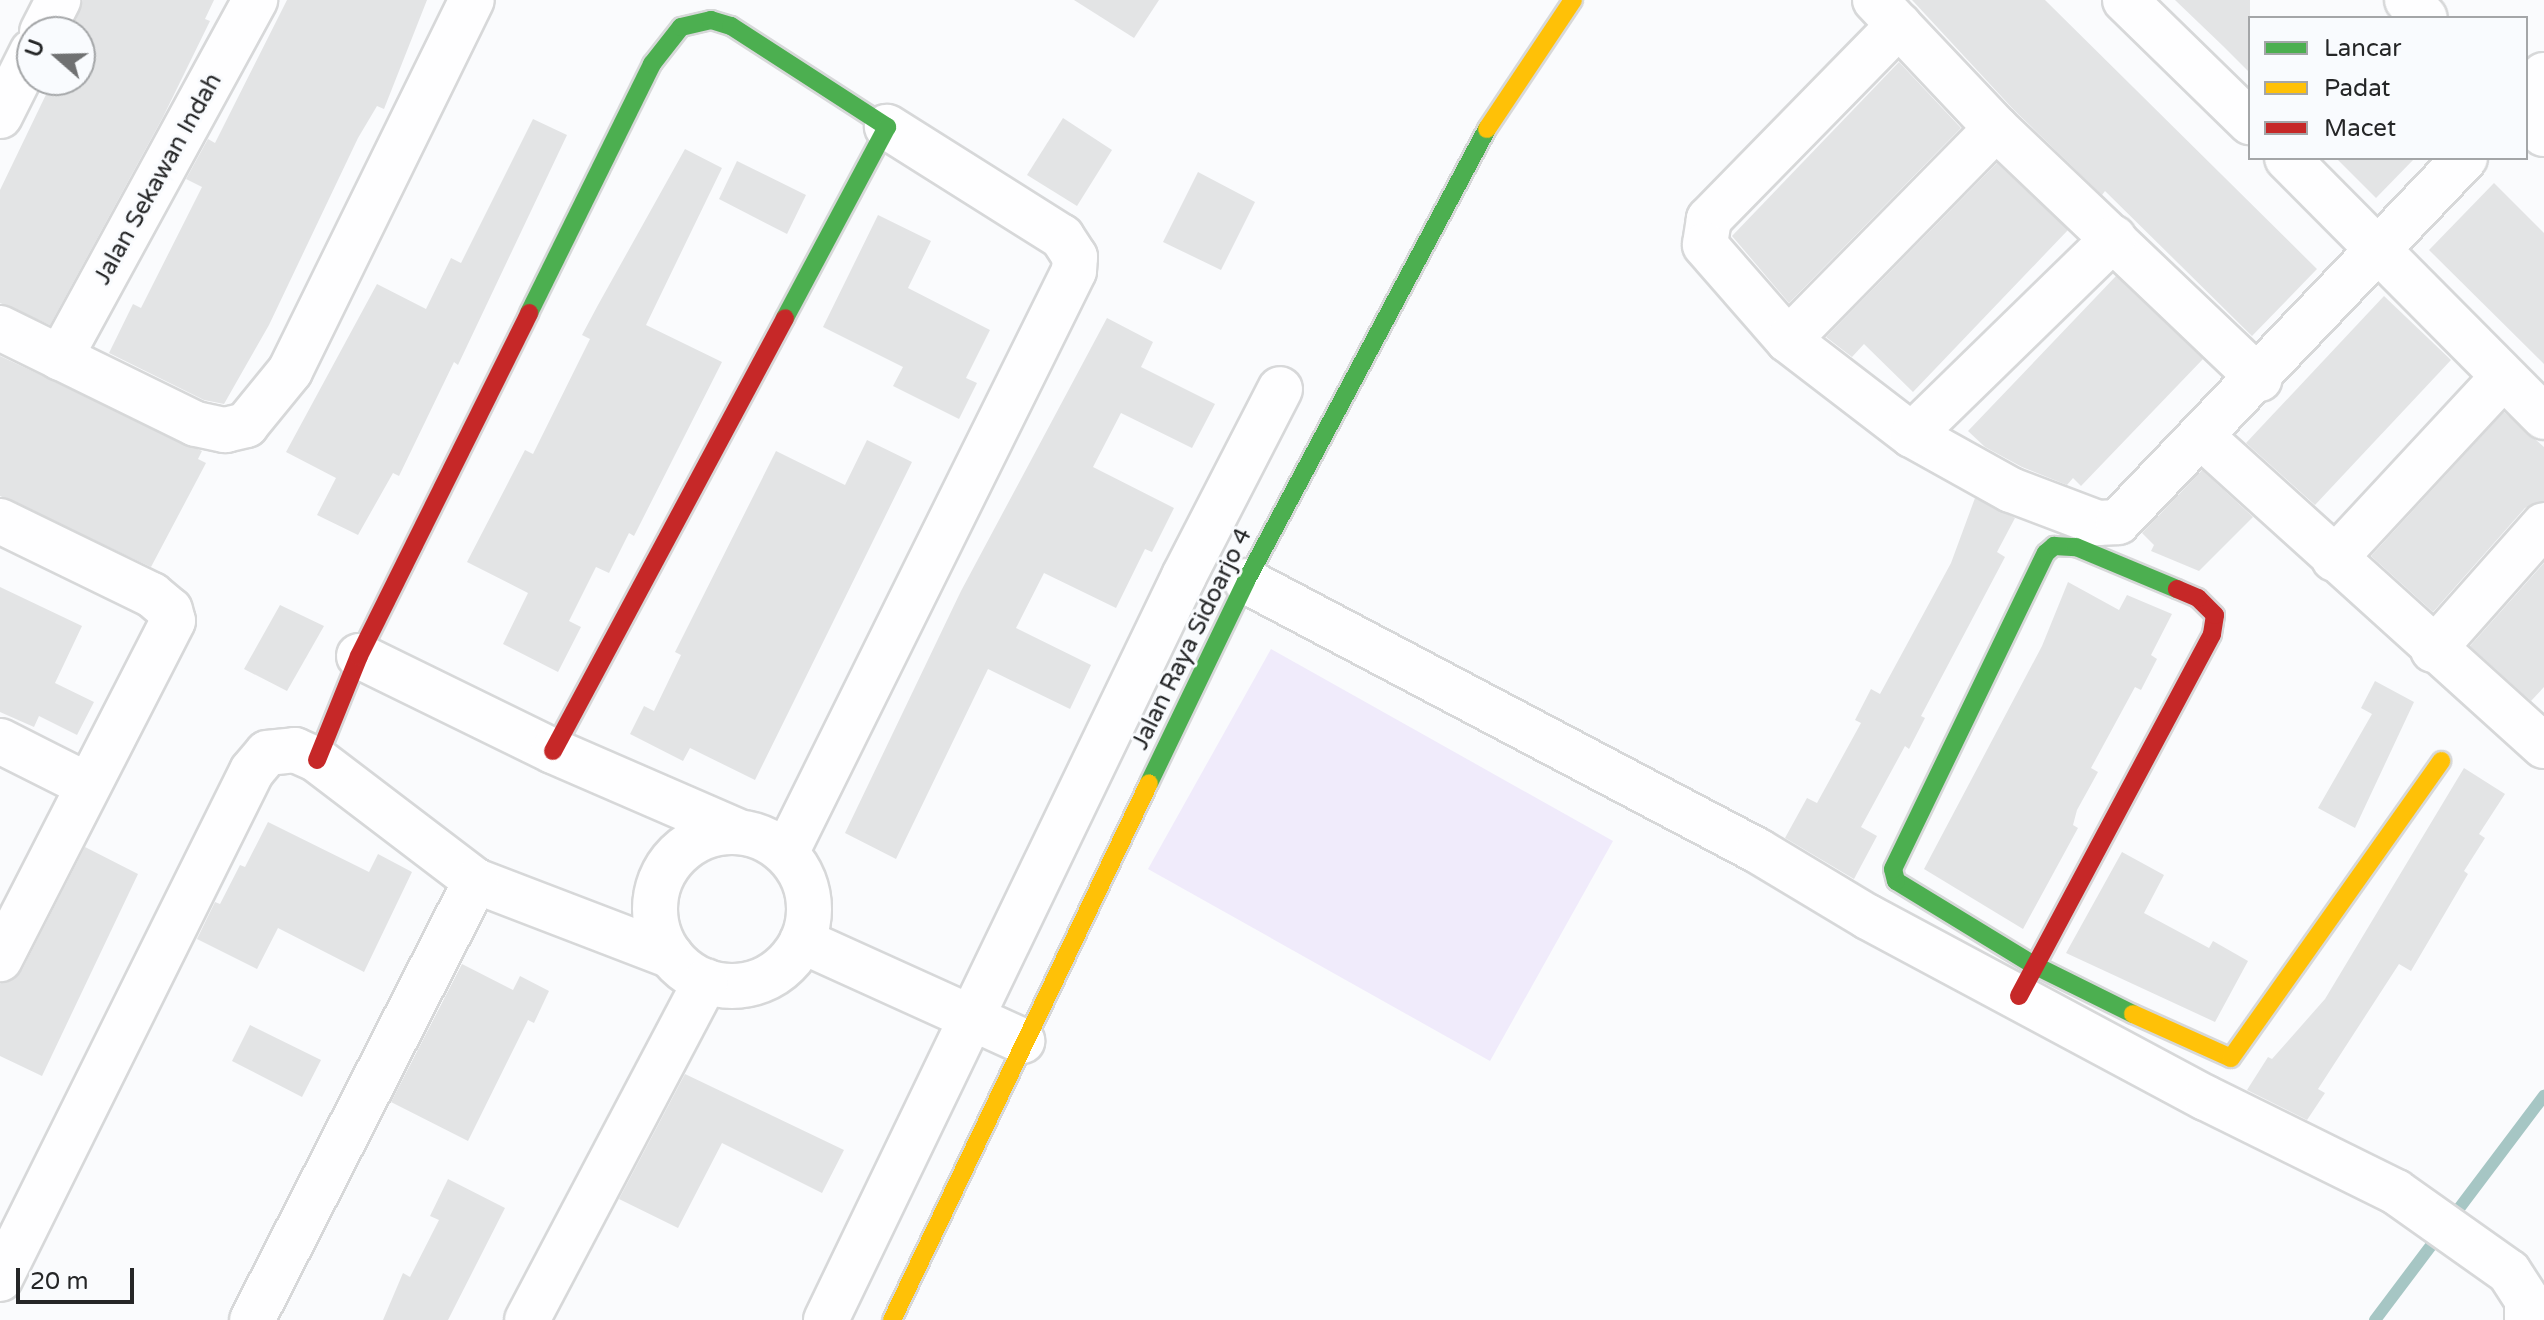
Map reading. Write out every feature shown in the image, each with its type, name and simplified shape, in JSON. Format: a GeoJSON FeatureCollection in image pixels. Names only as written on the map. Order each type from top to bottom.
{"type":"FeatureCollection","features":[{"type":"Feature","properties":{"kind":"street","name":"Jalan Sekawan Indah"},"geometry":{"type":"LineString","coordinates":[[60,358],[255,0]]}},
{"type":"Feature","properties":{"kind":"street"},"geometry":{"type":"LineString","coordinates":[[0,328],[196,424],[225,430],[246,425],[261,412],[290,371],[472,0]]}},
{"type":"Feature","properties":{"kind":"street","name":"Jalan Raya Sidoarjo 4"},"geometry":{"type":"LineString","coordinates":[[892,1320],[1022,1041],[1246,581],[1456,181],[1505,98],[1573,0]]}},
{"type":"Feature","properties":{"kind":"street"},"geometry":{"type":"LineString","coordinates":[[2125,0],[2248,120]]}},
{"type":"Feature","properties":{"kind":"street"},"geometry":{"type":"LineString","coordinates":[[2407,0],[2423,16]]}},
{"type":"Feature","properties":{"kind":"street"},"geometry":{"type":"LineString","coordinates":[[2260,379],[1996,128],[1887,12],[1709,219],[1703,233],[1705,245],[1788,340],[1912,435],[2011,490],[2110,525],[2260,379],[2463,160]]}},
{"type":"Feature","properties":{"kind":"street"},"geometry":{"type":"LineString","coordinates":[[317,760],[359,656],[652,64],[681,27],[696,20],[731,26],[1062,237],[1075,257],[1074,271],[786,853]]}},
{"type":"Feature","properties":{"kind":"street"},"geometry":{"type":"LineString","coordinates":[[2528,92],[2544,75]]}},
{"type":"Feature","properties":{"kind":"street"},"geometry":{"type":"LineString","coordinates":[[0,116],[16,84]]}},
{"type":"Feature","properties":{"kind":"street"},"geometry":{"type":"LineString","coordinates":[[2528,120],[2544,134]]}},
{"type":"Feature","properties":{"kind":"street"},"geometry":{"type":"LineString","coordinates":[[553,751],[887,127]]}},
{"type":"Feature","properties":{"kind":"street"},"geometry":{"type":"LineString","coordinates":[[1788,340],[1996,128]]}},
{"type":"Feature","properties":{"kind":"street"},"geometry":{"type":"LineString","coordinates":[[2289,160],[2544,417]]}},
{"type":"Feature","properties":{"kind":"street"},"geometry":{"type":"LineString","coordinates":[[1912,435],[2114,238]]}},
{"type":"Feature","properties":{"kind":"street"},"geometry":{"type":"LineString","coordinates":[[2334,559],[2503,377]]}},
{"type":"Feature","properties":{"kind":"street"},"geometry":{"type":"LineString","coordinates":[[826,1320],[975,1020],[1184,576],[1280,389]]}},
{"type":"Feature","properties":{"kind":"street"},"geometry":{"type":"LineString","coordinates":[[2202,437],[2433,650],[2540,736]]}},
{"type":"Feature","properties":{"kind":"street"},"geometry":{"type":"LineString","coordinates":[[0,521],[152,595],[170,610],[168,635],[87,785],[0,959]]}},
{"type":"Feature","properties":{"kind":"street"},"geometry":{"type":"LineString","coordinates":[[2433,650],[2544,525]]}},
{"type":"Feature","properties":{"kind":"street"},"geometry":{"type":"LineString","coordinates":[[2026,980],[2212,634],[2215,615],[2198,598],[2062,544],[2046,553],[1893,869],[1896,881],[2026,980],[2206,1098],[2396,1192],[2447,1223],[2509,1272],[2527,1300],[2527,1320]]}},
{"type":"Feature","properties":{"kind":"street"},"geometry":{"type":"LineString","coordinates":[[1246,581],[1758,851],[1868,917],[2222,1058],[2231,1058],[2441,761]]}},
{"type":"Feature","properties":{"kind":"street"},"geometry":{"type":"LineString","coordinates":[[0,1279],[252,771],[267,753],[279,748],[317,760],[476,881],[671,956],[706,981],[725,986],[762,980],[778,970],[802,941],[808,913],[806,885],[786,853],[553,751],[359,656]]}},
{"type":"Feature","properties":{"kind":"street"},"geometry":{"type":"LineString","coordinates":[[0,741],[87,785]]}},
{"type":"Feature","properties":{"kind":"street"},"geometry":{"type":"LineString","coordinates":[[671,956],[656,916],[664,873],[695,841],[737,831]]}},
{"type":"Feature","properties":{"kind":"street"},"geometry":{"type":"LineString","coordinates":[[252,1320],[476,881]]}},
{"type":"Feature","properties":{"kind":"street"},"geometry":{"type":"LineString","coordinates":[[802,941],[1022,1041]]}},
{"type":"Feature","properties":{"kind":"street"},"geometry":{"type":"LineString","coordinates":[[527,1320],[706,981]]}},
{"type":"Feature","properties":{"kind":"shaded area"},"geometry":{"type":"Polygon","coordinates":[[[1271,649],[1613,841],[1490,1061],[1148,869],[1271,649]]]}},
{"type":"Feature","properties":{"kind":"building"},"geometry":{"type":"Polygon","coordinates":[[[83,0],[214,0],[205,19],[210,21],[163,117],[50,325],[0,303],[0,190],[45,96],[96,96],[96,16],[77,16],[83,0]]]}},
{"type":"Feature","properties":{"kind":"building"},"geometry":{"type":"Polygon","coordinates":[[[287,0],[427,0],[384,109],[377,106],[358,138],[269,325],[224,404],[204,400],[109,353],[133,304],[141,308],[202,187],[186,179],[208,139],[215,143],[287,0]]]}},
{"type":"Feature","properties":{"kind":"building"},"geometry":{"type":"Polygon","coordinates":[[[1074,0],[1159,0],[1134,38],[1074,0]]]}},
{"type":"Feature","properties":{"kind":"building"},"geometry":{"type":"Polygon","coordinates":[[[1912,0],[2045,0],[2317,269],[2252,336],[2105,191],[2102,195],[2014,110],[1912,0]]]}},
{"type":"Feature","properties":{"kind":"building"},"geometry":{"type":"Polygon","coordinates":[[[2175,0],[2250,0],[2248,71],[2175,0]]]}},
{"type":"Feature","properties":{"kind":"building"},"geometry":{"type":"Polygon","coordinates":[[[1899,62],[1961,128],[1789,303],[1732,236],[1899,62]]]}},
{"type":"Feature","properties":{"kind":"building"},"geometry":{"type":"Polygon","coordinates":[[[1063,118],[1112,150],[1077,206],[1027,175],[1063,118]]]}},
{"type":"Feature","properties":{"kind":"building"},"geometry":{"type":"Polygon","coordinates":[[[533,119],[567,135],[458,365],[454,362],[399,476],[393,473],[358,535],[317,515],[336,478],[286,452],[377,284],[426,309],[451,258],[461,263],[533,119]]]}},
{"type":"Feature","properties":{"kind":"building"},"geometry":{"type":"Polygon","coordinates":[[[685,149],[722,168],[646,325],[722,362],[634,536],[629,533],[609,573],[596,567],[569,621],[581,627],[558,672],[503,644],[528,593],[467,562],[525,450],[533,454],[590,339],[582,335],[685,149]]]}},
{"type":"Feature","properties":{"kind":"building"},"geometry":{"type":"Polygon","coordinates":[[[2338,160],[2413,160],[2376,198],[2338,160]]]}},
{"type":"Feature","properties":{"kind":"building"},"geometry":{"type":"Polygon","coordinates":[[[737,161],[806,195],[787,234],[719,199],[737,161]]]}},
{"type":"Feature","properties":{"kind":"building"},"geometry":{"type":"Polygon","coordinates":[[[1997,163],[2068,230],[1913,392],[1864,344],[1852,357],[1826,337],[1997,163]]]}},
{"type":"Feature","properties":{"kind":"building"},"geometry":{"type":"Polygon","coordinates":[[[1198,172],[1255,202],[1221,270],[1163,242],[1198,172]]]}},
{"type":"Feature","properties":{"kind":"building"},"geometry":{"type":"Polygon","coordinates":[[[2494,183],[2544,233],[2544,364],[2429,250],[2494,183]]]}},
{"type":"Feature","properties":{"kind":"building"},"geometry":{"type":"Polygon","coordinates":[[[878,215],[931,241],[908,288],[990,330],[966,378],[977,383],[959,419],[893,386],[903,367],[823,327],[878,215]]]}},
{"type":"Feature","properties":{"kind":"building"},"geometry":{"type":"Polygon","coordinates":[[[2116,276],[2203,359],[2081,486],[2073,478],[2067,485],[2022,467],[1985,447],[1968,431],[2116,276]]]}},
{"type":"Feature","properties":{"kind":"building"},"geometry":{"type":"Polygon","coordinates":[[[2384,296],[2451,360],[2315,505],[2246,443],[2384,296]]]}},
{"type":"Feature","properties":{"kind":"building"},"geometry":{"type":"Polygon","coordinates":[[[1107,318],[1153,342],[1141,367],[1215,404],[1192,448],[1121,413],[1093,467],[1174,508],[1152,552],[1145,549],[1116,608],[1044,573],[1016,628],[1091,665],[1070,709],[988,669],[896,859],[845,833],[961,591],[1107,318]]]}},
{"type":"Feature","properties":{"kind":"building"},"geometry":{"type":"Polygon","coordinates":[[[0,356],[202,451],[198,459],[206,463],[151,567],[0,496],[0,356]]]}},
{"type":"Feature","properties":{"kind":"building"},"geometry":{"type":"Polygon","coordinates":[[[2504,412],[2544,447],[2544,501],[2525,508],[2433,612],[2371,556],[2504,412]]]}},
{"type":"Feature","properties":{"kind":"building"},"geometry":{"type":"Polygon","coordinates":[[[867,440],[912,462],[755,780],[690,748],[683,761],[630,734],[644,706],[654,711],[681,655],[675,652],[776,451],[845,485],[867,440]]]}},
{"type":"Feature","properties":{"kind":"building"},"geometry":{"type":"Polygon","coordinates":[[[2202,470],[2253,517],[2199,571],[2151,551],[2154,545],[2142,533],[2202,470]]]}},
{"type":"Feature","properties":{"kind":"building"},"geometry":{"type":"Polygon","coordinates":[[[1975,498],[2015,518],[1997,552],[2005,557],[1921,716],[1925,718],[1909,749],[1905,746],[1861,827],[1877,836],[1854,879],[1785,838],[1807,798],[1817,803],[1861,723],[1855,720],[1871,689],[1880,694],[1951,563],[1975,498]]]}},
{"type":"Feature","properties":{"kind":"building"},"geometry":{"type":"Polygon","coordinates":[[[2544,563],[2544,687],[2531,701],[2470,646],[2544,563]]]}},
{"type":"Feature","properties":{"kind":"building"},"geometry":{"type":"Polygon","coordinates":[[[2068,582],[2119,610],[2127,595],[2172,614],[2151,655],[2157,659],[2141,690],[2135,687],[2091,768],[2098,772],[2077,810],[2073,825],[2078,828],[2023,929],[1924,869],[2042,646],[2068,582]]]}},
{"type":"Feature","properties":{"kind":"building"},"geometry":{"type":"Polygon","coordinates":[[[0,587],[82,626],[55,683],[94,702],[77,735],[39,716],[34,727],[0,712],[0,587]]]}},
{"type":"Feature","properties":{"kind":"building"},"geometry":{"type":"Polygon","coordinates":[[[280,605],[324,626],[287,691],[244,669],[280,605]]]}},
{"type":"Feature","properties":{"kind":"building"},"geometry":{"type":"Polygon","coordinates":[[[2375,681],[2414,702],[2355,828],[2318,808],[2372,714],[2361,708],[2375,681]]]}},
{"type":"Feature","properties":{"kind":"building"},"geometry":{"type":"Polygon","coordinates":[[[2464,768],[2505,794],[2479,834],[2485,838],[2464,871],[2468,874],[2411,971],[2399,964],[2318,1089],[2325,1093],[2307,1120],[2247,1090],[2268,1057],[2272,1059],[2325,999],[2464,768]]]}},
{"type":"Feature","properties":{"kind":"building"},"geometry":{"type":"Polygon","coordinates":[[[268,822],[369,872],[378,854],[412,872],[364,972],[278,928],[257,969],[197,939],[215,902],[220,904],[240,865],[245,867],[268,822]]]}},
{"type":"Feature","properties":{"kind":"building"},"geometry":{"type":"Polygon","coordinates":[[[85,847],[138,874],[42,1076],[0,1056],[0,984],[22,970],[85,847]]]}},
{"type":"Feature","properties":{"kind":"building"},"geometry":{"type":"Polygon","coordinates":[[[2122,852],[2164,875],[2144,913],[2209,948],[2213,941],[2248,961],[2215,1022],[2066,953],[2122,852]]]}},
{"type":"Feature","properties":{"kind":"building"},"geometry":{"type":"Polygon","coordinates":[[[462,964],[513,990],[520,976],[549,991],[534,1023],[528,1020],[468,1141],[391,1102],[462,964]]]}},
{"type":"Feature","properties":{"kind":"building"},"geometry":{"type":"Polygon","coordinates":[[[250,1025],[321,1060],[302,1097],[232,1061],[250,1025]]]}},
{"type":"Feature","properties":{"kind":"building"},"geometry":{"type":"Polygon","coordinates":[[[685,1074],[844,1150],[822,1193],[722,1143],[678,1228],[619,1199],[685,1074]]]}},
{"type":"Feature","properties":{"kind":"building"},"geometry":{"type":"Polygon","coordinates":[[[448,1179],[505,1208],[448,1320],[383,1320],[403,1273],[410,1277],[439,1220],[430,1216],[448,1179]]]}},
{"type":"Feature","properties":{"kind":"waterway"},"geometry":{"type":"LineString","coordinates":[[2375,1320],[2544,1096]]}},
{"type":"Feature","properties":{"kind":"traffic: fast"},"geometry":{"type":"LineString","coordinates":[[529,313],[652,64],[681,27],[711,20],[731,26],[887,127],[785,318]]}},
{"type":"Feature","properties":{"kind":"traffic: fast"},"geometry":{"type":"LineString","coordinates":[[1149,783],[1246,581],[1487,129]]}},
{"type":"Feature","properties":{"kind":"traffic: fast"},"geometry":{"type":"LineString","coordinates":[[2133,1014],[2032,964],[1896,881],[1893,869],[2046,553],[2054,546],[2076,547],[2177,589]]}},
{"type":"Feature","properties":{"kind":"traffic: slow"},"geometry":{"type":"LineString","coordinates":[[1487,129],[1573,0]]}},
{"type":"Feature","properties":{"kind":"traffic: slow"},"geometry":{"type":"LineString","coordinates":[[2133,1014],[2231,1058],[2441,761]]}},
{"type":"Feature","properties":{"kind":"traffic: slow"},"geometry":{"type":"LineString","coordinates":[[892,1320],[1149,783]]}},
{"type":"Feature","properties":{"kind":"traffic: jam"},"geometry":{"type":"LineString","coordinates":[[317,760],[359,656],[529,313]]}},
{"type":"Feature","properties":{"kind":"traffic: jam"},"geometry":{"type":"LineString","coordinates":[[553,751],[785,318]]}},
{"type":"Feature","properties":{"kind":"traffic: jam"},"geometry":{"type":"LineString","coordinates":[[2019,996],[2212,634],[2215,615],[2198,598],[2177,589]]}}]}
